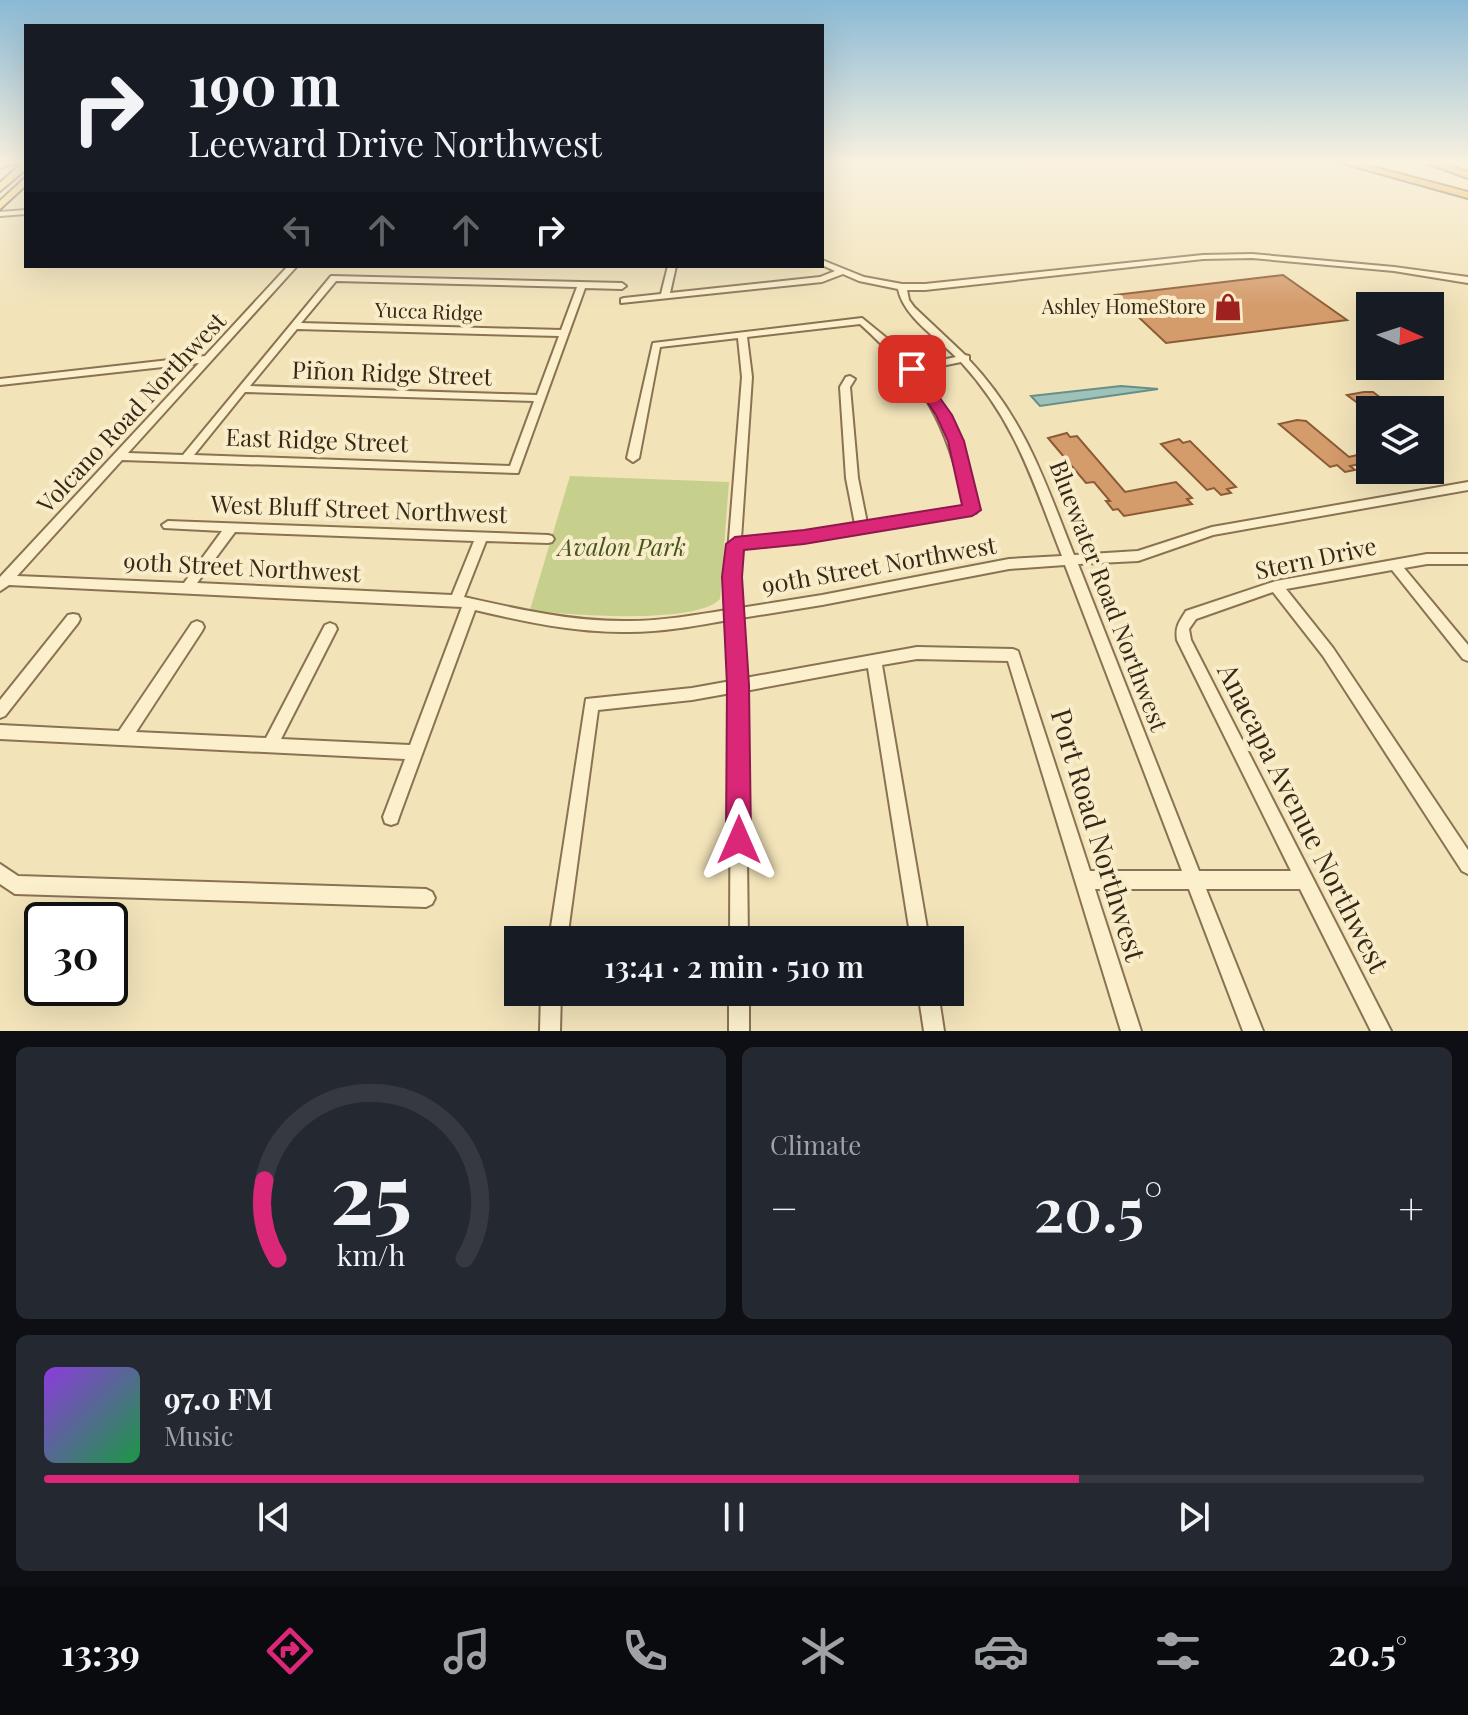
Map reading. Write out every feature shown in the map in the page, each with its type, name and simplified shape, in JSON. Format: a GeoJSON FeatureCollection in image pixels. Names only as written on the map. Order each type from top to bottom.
{"type":"FeatureCollection","features":[{"type":"Feature","properties":{"kind":"street"},"geometry":{"type":"LineString","coordinates":[[0,214],[24,212]]}},
{"type":"Feature","properties":{"kind":"street"},"geometry":{"type":"LineString","coordinates":[[0,226],[12,213]]}},
{"type":"Feature","properties":{"kind":"street"},"geometry":{"type":"LineString","coordinates":[[824,263],[881,284],[902,287],[1203,257],[1252,256],[1394,269],[1468,280]]}},
{"type":"Feature","properties":{"kind":"street","name":"Volcano Road Northwest"},"geometry":{"type":"LineString","coordinates":[[3,583],[291,268]]}},
{"type":"Feature","properties":{"kind":"street"},"geometry":{"type":"LineString","coordinates":[[665,296],[672,268]]}},
{"type":"Feature","properties":{"kind":"street"},"geometry":{"type":"LineString","coordinates":[[624,301],[822,279],[842,271]]}},
{"type":"Feature","properties":{"kind":"street"},"geometry":{"type":"LineString","coordinates":[[185,459],[334,278],[622,286]]}},
{"type":"Feature","properties":{"kind":"street"},"geometry":{"type":"LineString","coordinates":[[540,398],[582,285]]}},
{"type":"Feature","properties":{"kind":"street","name":"Bluewater Road Northwest"},"geometry":{"type":"LineString","coordinates":[[902,287],[911,309],[966,358],[998,397],[1018,431],[1253,1031]]}},
{"type":"Feature","properties":{"kind":"street"},"geometry":{"type":"LineString","coordinates":[[633,458],[656,345],[862,321],[912,369],[936,403],[956,441],[972,510],[735,544]]}},
{"type":"Feature","properties":{"kind":"street","name":"Yucca Ridge"},"geometry":{"type":"LineString","coordinates":[[294,326],[564,333]]}},
{"type":"Feature","properties":{"kind":"street"},"geometry":{"type":"LineString","coordinates":[[739,926],[738,685],[732,577],[747,377],[742,335]]}},
{"type":"Feature","properties":{"kind":"street"},"geometry":{"type":"LineString","coordinates":[[912,369],[966,358]]}},
{"type":"Feature","properties":{"kind":"street"},"geometry":{"type":"LineString","coordinates":[[0,382],[208,359]]}},
{"type":"Feature","properties":{"kind":"street"},"geometry":{"type":"LineString","coordinates":[[850,379],[845,387],[852,478],[862,528]]}},
{"type":"Feature","properties":{"kind":"street","name":"Piñon Ridge Street"},"geometry":{"type":"LineString","coordinates":[[242,389],[540,398]]}},
{"type":"Feature","properties":{"kind":"street","name":"East Ridge Street"},"geometry":{"type":"LineString","coordinates":[[119,456],[514,470],[540,398]]}},
{"type":"Feature","properties":{"kind":"street","name":"90th Street Northwest"},"geometry":{"type":"LineString","coordinates":[[3,583],[187,588],[463,602],[540,620],[587,625],[665,624],[1009,564],[1138,556],[1212,531],[1468,486]]}},
{"type":"Feature","properties":{"kind":"street","name":"West Bluff Street Northwest"},"geometry":{"type":"LineString","coordinates":[[168,525],[548,539]]}},
{"type":"Feature","properties":{"kind":"street"},"geometry":{"type":"LineString","coordinates":[[187,588],[231,528]]}},
{"type":"Feature","properties":{"kind":"street"},"geometry":{"type":"LineString","coordinates":[[391,817],[415,752],[482,537]]}},
{"type":"Feature","properties":{"kind":"street","name":"Stern Drive"},"geometry":{"type":"LineString","coordinates":[[1182,628],[1191,615],[1276,586],[1427,559],[1468,559]]}},
{"type":"Feature","properties":{"kind":"street"},"geometry":{"type":"LineString","coordinates":[[1394,564],[1468,655]]}},
{"type":"Feature","properties":{"kind":"street"},"geometry":{"type":"LineString","coordinates":[[1276,586],[1328,652],[1468,865]]}},
{"type":"Feature","properties":{"kind":"street"},"geometry":{"type":"LineString","coordinates":[[0,711],[73,619]]}},
{"type":"Feature","properties":{"kind":"street"},"geometry":{"type":"LineString","coordinates":[[123,738],[197,627]]}},
{"type":"Feature","properties":{"kind":"street","name":"Anacapa Avenue Northwest"},"geometry":{"type":"LineString","coordinates":[[1182,628],[1184,640],[1381,1031]]}},
{"type":"Feature","properties":{"kind":"street"},"geometry":{"type":"LineString","coordinates":[[270,745],[330,629]]}},
{"type":"Feature","properties":{"kind":"street","name":"Port Road Northwest"},"geometry":{"type":"LineString","coordinates":[[874,661],[917,653],[1013,655],[1131,1031]]}},
{"type":"Feature","properties":{"kind":"street"},"geometry":{"type":"LineString","coordinates":[[560,926],[591,704],[665,698],[874,661],[918,926]]}},
{"type":"Feature","properties":{"kind":"street"},"geometry":{"type":"LineString","coordinates":[[0,732],[415,752]]}},
{"type":"Feature","properties":{"kind":"street"},"geometry":{"type":"LineString","coordinates":[[0,873],[15,885],[426,898]]}},
{"type":"Feature","properties":{"kind":"street"},"geometry":{"type":"LineString","coordinates":[[1084,880],[1304,880]]}},
{"type":"Feature","properties":{"kind":"street"},"geometry":{"type":"LineString","coordinates":[[550,1031],[551,1006]]}},
{"type":"Feature","properties":{"kind":"street"},"geometry":{"type":"LineString","coordinates":[[739,1006],[739,1031]]}},
{"type":"Feature","properties":{"kind":"street"},"geometry":{"type":"LineString","coordinates":[[930,1006],[934,1031]]}},
{"type":"Feature","properties":{"kind":"green space","name":"Avalon Park"},"geometry":{"type":"Polygon","coordinates":[[[570,476],[729,482],[720,599],[706,607],[659,615],[599,616],[530,610],[570,476]]]}},
{"type":"Feature","properties":{"kind":"water"},"geometry":{"type":"Polygon","coordinates":[[[1121,386],[1158,389],[1040,406],[1031,396],[1121,386]]]}},
{"type":"Feature","properties":{"kind":"building","name":"Ashley HomeStore"},"geometry":{"type":"Polygon","coordinates":[[[1283,275],[1347,320],[1166,343],[1115,295],[1283,275]]]}},
{"type":"Feature","properties":{"kind":"building"},"geometry":{"type":"Polygon","coordinates":[[[1373,392],[1378,396],[1356,396],[1356,402],[1347,395],[1373,392]]]}},
{"type":"Feature","properties":{"kind":"building"},"geometry":{"type":"Polygon","coordinates":[[[1306,421],[1349,457],[1356,455],[1356,465],[1350,466],[1355,470],[1345,472],[1337,465],[1330,467],[1279,424],[1306,421]]]}},
{"type":"Feature","properties":{"kind":"building"},"geometry":{"type":"Polygon","coordinates":[[[1067,433],[1070,437],[1077,436],[1125,492],[1176,482],[1192,498],[1187,499],[1192,504],[1124,516],[1118,509],[1113,510],[1106,501],[1110,501],[1094,482],[1086,483],[1048,438],[1067,433]]]}},
{"type":"Feature","properties":{"kind":"building"},"geometry":{"type":"Polygon","coordinates":[[[1179,439],[1183,443],[1190,441],[1236,487],[1227,489],[1231,493],[1221,495],[1214,488],[1207,490],[1161,444],[1179,439]]]}},
{"type":"Feature","properties":{"kind":"place","name":"Ashley HomeStore"},"geometry":{"type":"Point","coordinates":[1228,307]}},
{"type":"Feature","properties":{"kind":"route"},"geometry":{"type":"LineString","coordinates":[[739,840],[738,685],[732,577],[735,544],[804,537],[972,510],[956,441],[944,415],[912,369]]}}]}
